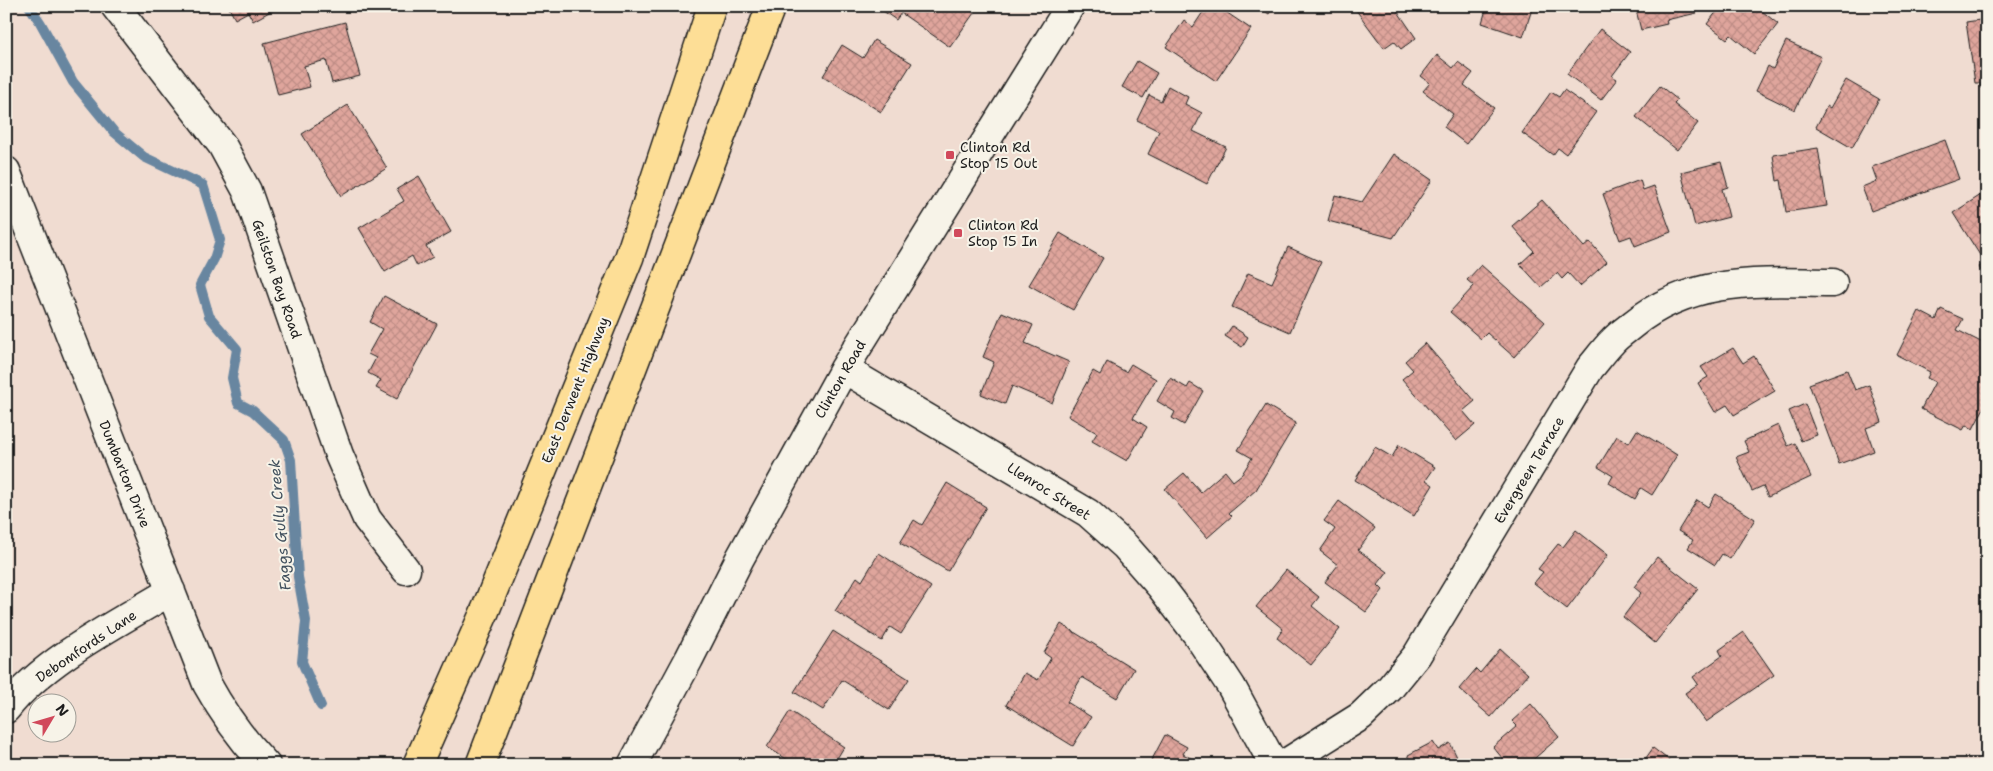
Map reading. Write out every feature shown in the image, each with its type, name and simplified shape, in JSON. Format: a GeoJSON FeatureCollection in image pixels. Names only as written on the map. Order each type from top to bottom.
{"type":"FeatureCollection","features":[{"type":"Feature","properties":{"kind":"main road","name":"East Derwent Highway"},"geometry":{"type":"LineString","coordinates":[[417,765],[485,611],[629,258],[712,6]]}},
{"type":"Feature","properties":{"kind":"main road"},"geometry":{"type":"LineString","coordinates":[[480,765],[771,6]]}},
{"type":"Feature","properties":{"kind":"street","name":"Geilston Bay Road"},"geometry":{"type":"LineString","coordinates":[[115,6],[222,145],[247,191],[338,455],[367,519],[406,570]]}},
{"type":"Feature","properties":{"kind":"street","name":"Clinton Road"},"geometry":{"type":"LineString","coordinates":[[632,765],[689,659],[740,558],[844,369],[1070,6]]}},
{"type":"Feature","properties":{"kind":"street","name":"Dumbarton Drive"},"geometry":{"type":"LineString","coordinates":[[6,171],[172,590],[207,684],[247,745],[266,765]]}},
{"type":"Feature","properties":{"kind":"street","name":"Evergreen Terrace"},"geometry":{"type":"LineString","coordinates":[[1283,765],[1361,716],[1390,688],[1416,655],[1590,368],[1613,340],[1641,317],[1668,301],[1703,288],[1749,282],[1833,283]]}},
{"type":"Feature","properties":{"kind":"street","name":"Llenroc Street"},"geometry":{"type":"LineString","coordinates":[[844,369],[1088,513],[1125,546],[1196,633],[1231,686],[1274,765]]}},
{"type":"Feature","properties":{"kind":"street","name":"Debomfords Lane"},"geometry":{"type":"LineString","coordinates":[[6,708],[45,671],[86,643],[172,590]]}},
{"type":"Feature","properties":{"kind":"building"},"geometry":{"type":"Polygon","coordinates":[[[228,6],[280,6],[253,21],[248,12],[235,19],[228,6]]]}},
{"type":"Feature","properties":{"kind":"building"},"geometry":{"type":"Polygon","coordinates":[[[876,6],[963,6],[974,13],[950,47],[901,13],[896,20],[876,6]]]}},
{"type":"Feature","properties":{"kind":"building"},"geometry":{"type":"Polygon","coordinates":[[[1207,6],[1217,6],[1251,29],[1216,81],[1166,47],[1184,20],[1193,27],[1207,6]]]}},
{"type":"Feature","properties":{"kind":"building"},"geometry":{"type":"Polygon","coordinates":[[[1257,6],[1274,6],[1269,14],[1257,6]]]}},
{"type":"Feature","properties":{"kind":"building"},"geometry":{"type":"Polygon","coordinates":[[[1353,6],[1394,6],[1416,38],[1401,49],[1394,41],[1384,48],[1353,6]]]}},
{"type":"Feature","properties":{"kind":"building"},"geometry":{"type":"Polygon","coordinates":[[[1487,6],[1533,6],[1523,37],[1482,23],[1487,6]]]}},
{"type":"Feature","properties":{"kind":"building"},"geometry":{"type":"Polygon","coordinates":[[[1635,6],[1696,6],[1697,13],[1666,20],[1667,24],[1641,30],[1635,6]]]}},
{"type":"Feature","properties":{"kind":"building"},"geometry":{"type":"Polygon","coordinates":[[[1721,6],[1756,6],[1778,24],[1754,54],[1731,35],[1727,39],[1707,24],[1721,6]]]}},
{"type":"Feature","properties":{"kind":"building"},"geometry":{"type":"Polygon","coordinates":[[[1987,19],[1987,87],[1981,88],[1980,83],[1975,83],[1966,22],[1987,19]]]}},
{"type":"Feature","properties":{"kind":"building"},"geometry":{"type":"Polygon","coordinates":[[[345,22],[360,76],[332,83],[326,60],[304,66],[310,87],[278,95],[264,43],[345,22]]]}},
{"type":"Feature","properties":{"kind":"building"},"geometry":{"type":"Polygon","coordinates":[[[1600,29],[1630,52],[1612,76],[1617,79],[1601,100],[1567,74],[1600,29]]]}},
{"type":"Feature","properties":{"kind":"building"},"geometry":{"type":"Polygon","coordinates":[[[874,40],[912,63],[881,112],[823,76],[842,45],[863,58],[874,40]]]}},
{"type":"Feature","properties":{"kind":"building"},"geometry":{"type":"Polygon","coordinates":[[[1786,41],[1821,57],[1795,110],[1756,91],[1768,66],[1773,69],[1786,41]]]}},
{"type":"Feature","properties":{"kind":"building"},"geometry":{"type":"Polygon","coordinates":[[[1437,55],[1453,68],[1458,62],[1473,73],[1464,85],[1494,108],[1466,144],[1444,127],[1453,114],[1423,91],[1430,83],[1421,76],[1437,55]]]}},
{"type":"Feature","properties":{"kind":"building"},"geometry":{"type":"Polygon","coordinates":[[[1137,61],[1157,73],[1143,98],[1122,87],[1137,61]]]}},
{"type":"Feature","properties":{"kind":"building"},"geometry":{"type":"Polygon","coordinates":[[[1846,80],[1879,99],[1852,148],[1816,127],[1827,106],[1830,108],[1846,80]]]}},
{"type":"Feature","properties":{"kind":"building"},"geometry":{"type":"Polygon","coordinates":[[[1168,86],[1188,97],[1185,104],[1202,113],[1193,131],[1226,147],[1207,184],[1148,154],[1159,131],[1137,120],[1149,95],[1161,101],[1168,86]]]}},
{"type":"Feature","properties":{"kind":"building"},"geometry":{"type":"Polygon","coordinates":[[[1660,86],[1678,100],[1674,104],[1698,123],[1677,150],[1636,117],[1660,86]]]}},
{"type":"Feature","properties":{"kind":"building"},"geometry":{"type":"Polygon","coordinates":[[[1564,90],[1596,112],[1566,154],[1558,148],[1553,155],[1522,133],[1551,92],[1559,97],[1564,90]]]}},
{"type":"Feature","properties":{"kind":"building"},"geometry":{"type":"Polygon","coordinates":[[[348,105],[387,168],[341,196],[302,134],[348,105]]]}},
{"type":"Feature","properties":{"kind":"building"},"geometry":{"type":"Polygon","coordinates":[[[1945,140],[1959,179],[1871,211],[1862,187],[1877,181],[1872,167],[1945,140]]]}},
{"type":"Feature","properties":{"kind":"building"},"geometry":{"type":"Polygon","coordinates":[[[1818,148],[1827,206],[1786,212],[1781,180],[1777,181],[1773,155],[1818,148]]]}},
{"type":"Feature","properties":{"kind":"building"},"geometry":{"type":"Polygon","coordinates":[[[1394,154],[1432,180],[1393,238],[1328,221],[1335,195],[1362,202],[1394,154]]]}},
{"type":"Feature","properties":{"kind":"building"},"geometry":{"type":"Polygon","coordinates":[[[1721,162],[1728,187],[1722,189],[1729,217],[1695,226],[1681,172],[1721,162]]]}},
{"type":"Feature","properties":{"kind":"building"},"geometry":{"type":"Polygon","coordinates":[[[419,176],[451,232],[426,246],[433,257],[417,266],[412,256],[385,272],[359,228],[404,201],[397,189],[419,176]]]}},
{"type":"Feature","properties":{"kind":"building"},"geometry":{"type":"Polygon","coordinates":[[[1640,180],[1643,190],[1654,186],[1671,232],[1635,246],[1631,236],[1620,240],[1603,194],[1640,180]]]}},
{"type":"Feature","properties":{"kind":"building"},"geometry":{"type":"Polygon","coordinates":[[[1987,191],[1987,280],[1979,267],[1985,263],[1953,213],[1987,191]]]}},
{"type":"Feature","properties":{"kind":"building"},"geometry":{"type":"Polygon","coordinates":[[[1542,200],[1584,247],[1590,242],[1607,262],[1580,286],[1568,273],[1562,279],[1557,273],[1541,287],[1520,264],[1534,251],[1512,226],[1542,200]]]}},
{"type":"Feature","properties":{"kind":"building"},"geometry":{"type":"Polygon","coordinates":[[[1060,233],[1103,258],[1073,310],[1029,285],[1060,233]]]}},
{"type":"Feature","properties":{"kind":"building"},"geometry":{"type":"Polygon","coordinates":[[[1288,247],[1321,262],[1290,332],[1232,307],[1248,273],[1272,283],[1288,247]]]}},
{"type":"Feature","properties":{"kind":"building"},"geometry":{"type":"Polygon","coordinates":[[[1481,265],[1545,322],[1514,357],[1487,333],[1481,339],[1450,312],[1474,286],[1467,280],[1481,265]]]}},
{"type":"Feature","properties":{"kind":"building"},"geometry":{"type":"Polygon","coordinates":[[[384,296],[437,324],[397,399],[376,388],[381,380],[368,373],[376,358],[368,354],[382,329],[370,322],[384,296]]]}},
{"type":"Feature","properties":{"kind":"building"},"geometry":{"type":"Polygon","coordinates":[[[1941,309],[1963,319],[1957,330],[1987,345],[1987,402],[1973,429],[1966,425],[1963,430],[1921,409],[1935,382],[1927,378],[1930,372],[1897,355],[1919,311],[1936,320],[1941,309]]]}},
{"type":"Feature","properties":{"kind":"building"},"geometry":{"type":"Polygon","coordinates":[[[1002,312],[1033,325],[1025,343],[1069,362],[1052,403],[1012,386],[1005,404],[981,394],[994,362],[983,357],[1002,312]]]}},
{"type":"Feature","properties":{"kind":"building"},"geometry":{"type":"Polygon","coordinates":[[[1232,326],[1248,337],[1242,347],[1225,336],[1232,326]]]}},
{"type":"Feature","properties":{"kind":"building"},"geometry":{"type":"Polygon","coordinates":[[[1425,343],[1475,401],[1463,411],[1475,425],[1456,441],[1402,379],[1413,370],[1405,361],[1425,343]]]}},
{"type":"Feature","properties":{"kind":"building"},"geometry":{"type":"Polygon","coordinates":[[[1733,348],[1743,363],[1754,356],[1775,391],[1734,415],[1727,405],[1715,412],[1698,383],[1708,377],[1701,367],[1733,348]]]}},
{"type":"Feature","properties":{"kind":"building"},"geometry":{"type":"Polygon","coordinates":[[[1107,362],[1126,372],[1131,364],[1156,379],[1133,418],[1147,427],[1127,461],[1092,441],[1097,433],[1068,416],[1093,371],[1100,375],[1107,362]]]}},
{"type":"Feature","properties":{"kind":"building"},"geometry":{"type":"Polygon","coordinates":[[[1847,370],[1855,390],[1869,385],[1882,422],[1866,428],[1874,451],[1839,464],[1809,384],[1847,370]]]}},
{"type":"Feature","properties":{"kind":"building"},"geometry":{"type":"Polygon","coordinates":[[[1170,378],[1187,388],[1190,383],[1203,391],[1184,425],[1172,418],[1175,412],[1157,401],[1170,378]]]}},
{"type":"Feature","properties":{"kind":"building"},"geometry":{"type":"Polygon","coordinates":[[[1805,404],[1817,435],[1801,441],[1789,411],[1805,404]]]}},
{"type":"Feature","properties":{"kind":"building"},"geometry":{"type":"Polygon","coordinates":[[[1266,405],[1296,423],[1256,490],[1229,513],[1232,516],[1207,538],[1165,489],[1184,473],[1201,492],[1225,471],[1233,481],[1242,474],[1252,458],[1238,450],[1266,405]]]}},
{"type":"Feature","properties":{"kind":"building"},"geometry":{"type":"Polygon","coordinates":[[[1778,425],[1788,446],[1795,443],[1811,477],[1768,497],[1763,486],[1752,491],[1736,457],[1749,452],[1744,441],[1778,425]]]}},
{"type":"Feature","properties":{"kind":"building"},"geometry":{"type":"Polygon","coordinates":[[[1637,430],[1677,455],[1652,495],[1641,488],[1635,499],[1609,483],[1613,476],[1598,467],[1617,436],[1629,443],[1637,430]]]}},
{"type":"Feature","properties":{"kind":"building"},"geometry":{"type":"Polygon","coordinates":[[[1399,445],[1435,467],[1426,480],[1433,485],[1414,516],[1355,480],[1375,447],[1392,457],[1399,445]]]}},
{"type":"Feature","properties":{"kind":"building"},"geometry":{"type":"Polygon","coordinates":[[[947,483],[986,507],[948,571],[900,543],[914,520],[922,525],[947,483]]]}},
{"type":"Feature","properties":{"kind":"building"},"geometry":{"type":"Polygon","coordinates":[[[1716,494],[1755,519],[1730,559],[1722,554],[1715,565],[1688,548],[1693,540],[1678,531],[1697,500],[1708,507],[1716,494]]]}},
{"type":"Feature","properties":{"kind":"building"},"geometry":{"type":"Polygon","coordinates":[[[1339,501],[1375,528],[1358,550],[1388,572],[1378,585],[1383,590],[1366,612],[1325,582],[1338,565],[1320,551],[1335,529],[1324,521],[1339,501]]]}},
{"type":"Feature","properties":{"kind":"building"},"geometry":{"type":"Polygon","coordinates":[[[1576,530],[1608,555],[1567,609],[1534,583],[1543,572],[1538,569],[1558,544],[1563,547],[1576,530]]]}},
{"type":"Feature","properties":{"kind":"building"},"geometry":{"type":"Polygon","coordinates":[[[879,553],[931,587],[901,634],[890,627],[882,641],[835,611],[857,577],[862,581],[879,553]]]}},
{"type":"Feature","properties":{"kind":"building"},"geometry":{"type":"Polygon","coordinates":[[[1657,557],[1698,589],[1655,643],[1623,617],[1641,593],[1634,587],[1657,557]]]}},
{"type":"Feature","properties":{"kind":"building"},"geometry":{"type":"Polygon","coordinates":[[[1286,570],[1319,597],[1312,606],[1340,629],[1311,665],[1277,638],[1283,629],[1256,607],[1286,570]]]}},
{"type":"Feature","properties":{"kind":"building"},"geometry":{"type":"Polygon","coordinates":[[[1061,624],[1134,669],[1117,698],[1082,677],[1067,702],[1091,717],[1073,746],[1006,705],[1025,673],[1038,680],[1051,658],[1044,653],[1061,624]]]}},
{"type":"Feature","properties":{"kind":"building"},"geometry":{"type":"Polygon","coordinates":[[[833,631],[909,679],[889,710],[842,680],[823,710],[794,692],[833,631]]]}},
{"type":"Feature","properties":{"kind":"building"},"geometry":{"type":"Polygon","coordinates":[[[1744,632],[1774,675],[1706,722],[1685,693],[1698,684],[1693,677],[1722,656],[1719,650],[1744,632]]]}},
{"type":"Feature","properties":{"kind":"building"},"geometry":{"type":"Polygon","coordinates":[[[1500,649],[1528,674],[1491,717],[1459,689],[1476,669],[1480,673],[1500,649]]]}},
{"type":"Feature","properties":{"kind":"building"},"geometry":{"type":"Polygon","coordinates":[[[1531,704],[1559,737],[1527,765],[1508,765],[1493,747],[1517,726],[1512,721],[1531,704]]]}},
{"type":"Feature","properties":{"kind":"building"},"geometry":{"type":"Polygon","coordinates":[[[790,711],[844,747],[833,765],[785,765],[788,760],[767,747],[790,711]]]}},
{"type":"Feature","properties":{"kind":"building"},"geometry":{"type":"Polygon","coordinates":[[[1165,735],[1187,747],[1183,754],[1200,763],[1199,765],[1149,765],[1165,735]]]}},
{"type":"Feature","properties":{"kind":"building"},"geometry":{"type":"Polygon","coordinates":[[[1433,742],[1438,750],[1450,743],[1461,765],[1407,765],[1412,762],[1408,755],[1433,742]]]}},
{"type":"Feature","properties":{"kind":"building"},"geometry":{"type":"Polygon","coordinates":[[[1653,748],[1675,765],[1641,765],[1653,748]]]}},
{"type":"Feature","properties":{"kind":"building"},"geometry":{"type":"Polygon","coordinates":[[[1682,760],[1689,765],[1678,765],[1682,760]]]}},
{"type":"Feature","properties":{"kind":"waterway","name":"Faggs Gully Creek"},"geometry":{"type":"LineString","coordinates":[[29,6],[40,22],[73,82],[114,132],[144,157],[203,185],[220,240],[214,259],[200,285],[209,316],[237,349],[232,378],[238,403],[253,411],[284,440],[291,460],[298,577],[306,621],[302,662],[321,706]]}},
{"type":"Feature","properties":{"kind":"place","name":"Clinton Rd Stop 15 Out"},"geometry":{"type":"Point","coordinates":[950,155]}},
{"type":"Feature","properties":{"kind":"place","name":"Clinton Rd Stop 15 In"},"geometry":{"type":"Point","coordinates":[958,233]}}]}
